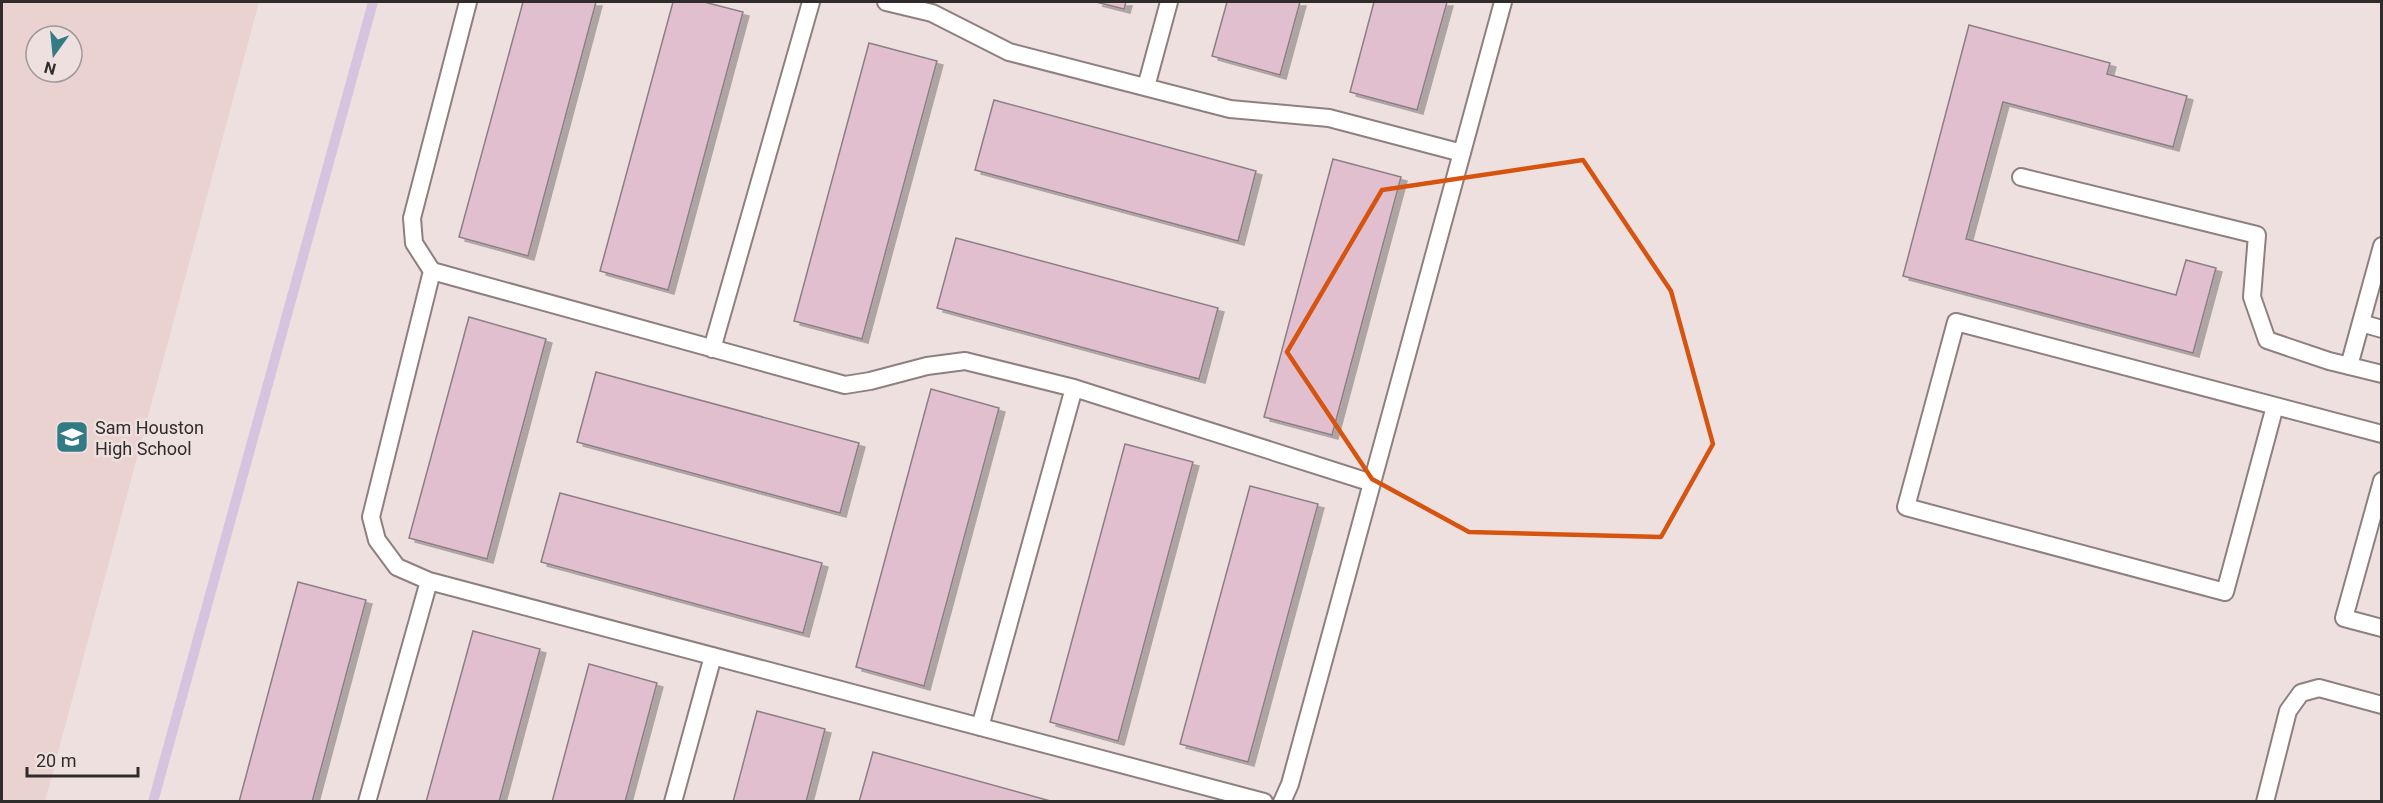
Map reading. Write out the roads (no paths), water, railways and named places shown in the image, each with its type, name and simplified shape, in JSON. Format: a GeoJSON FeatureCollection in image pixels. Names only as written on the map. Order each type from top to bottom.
{"type":"FeatureCollection","features":[{"type":"Feature","properties":{"kind":"lane"},"geometry":{"type":"LineString","coordinates":[[468,2],[412,218],[414,243],[432,271],[844,385],[870,381],[927,366],[965,361],[1074,388],[1372,483]]}},
{"type":"Feature","properties":{"kind":"lane"},"geometry":{"type":"LineString","coordinates":[[712,349],[811,2]]}},
{"type":"Feature","properties":{"kind":"lane"},"geometry":{"type":"LineString","coordinates":[[886,2],[932,13],[1009,52],[1230,109],[1329,118],[1462,153]]}},
{"type":"Feature","properties":{"kind":"lane"},"geometry":{"type":"LineString","coordinates":[[1146,87],[1168,2]]}},
{"type":"Feature","properties":{"kind":"lane"},"geometry":{"type":"LineString","coordinates":[[1282,801],[1290,784],[1503,2]]}},
{"type":"Feature","properties":{"kind":"lane"},"geometry":{"type":"LineString","coordinates":[[2021,177],[2257,235],[2252,297],[2267,340],[2382,374]]}},
{"type":"Feature","properties":{"kind":"lane"},"geometry":{"type":"LineString","coordinates":[[2349,366],[2382,246]]}},
{"type":"Feature","properties":{"kind":"lane"},"geometry":{"type":"LineString","coordinates":[[432,271],[371,517],[377,540],[397,567],[429,581],[1264,801]]}},
{"type":"Feature","properties":{"kind":"lane"},"geometry":{"type":"LineString","coordinates":[[2275,406],[2225,592],[1906,507],[1956,322],[2382,434]]}},
{"type":"Feature","properties":{"kind":"lane"},"geometry":{"type":"LineString","coordinates":[[2361,323],[2382,329]]}},
{"type":"Feature","properties":{"kind":"lane"},"geometry":{"type":"LineString","coordinates":[[980,727],[1074,388]]}},
{"type":"Feature","properties":{"kind":"lane"},"geometry":{"type":"LineString","coordinates":[[2382,480],[2344,618],[2382,628]]}},
{"type":"Feature","properties":{"kind":"lane"},"geometry":{"type":"LineString","coordinates":[[367,801],[429,581]]}},
{"type":"Feature","properties":{"kind":"lane"},"geometry":{"type":"LineString","coordinates":[[673,801],[713,656]]}},
{"type":"Feature","properties":{"kind":"lane"},"geometry":{"type":"LineString","coordinates":[[2265,801],[2288,711],[2301,693],[2319,688],[2382,705]]}},
{"type":"Feature","properties":{"kind":"waterway"},"geometry":{"type":"LineString","coordinates":[[153,802],[373,2]]}},
{"type":"Feature","properties":{"kind":"place","name":"Sam Houston High School"},"geometry":{"type":"Point","coordinates":[72,437]}}]}
